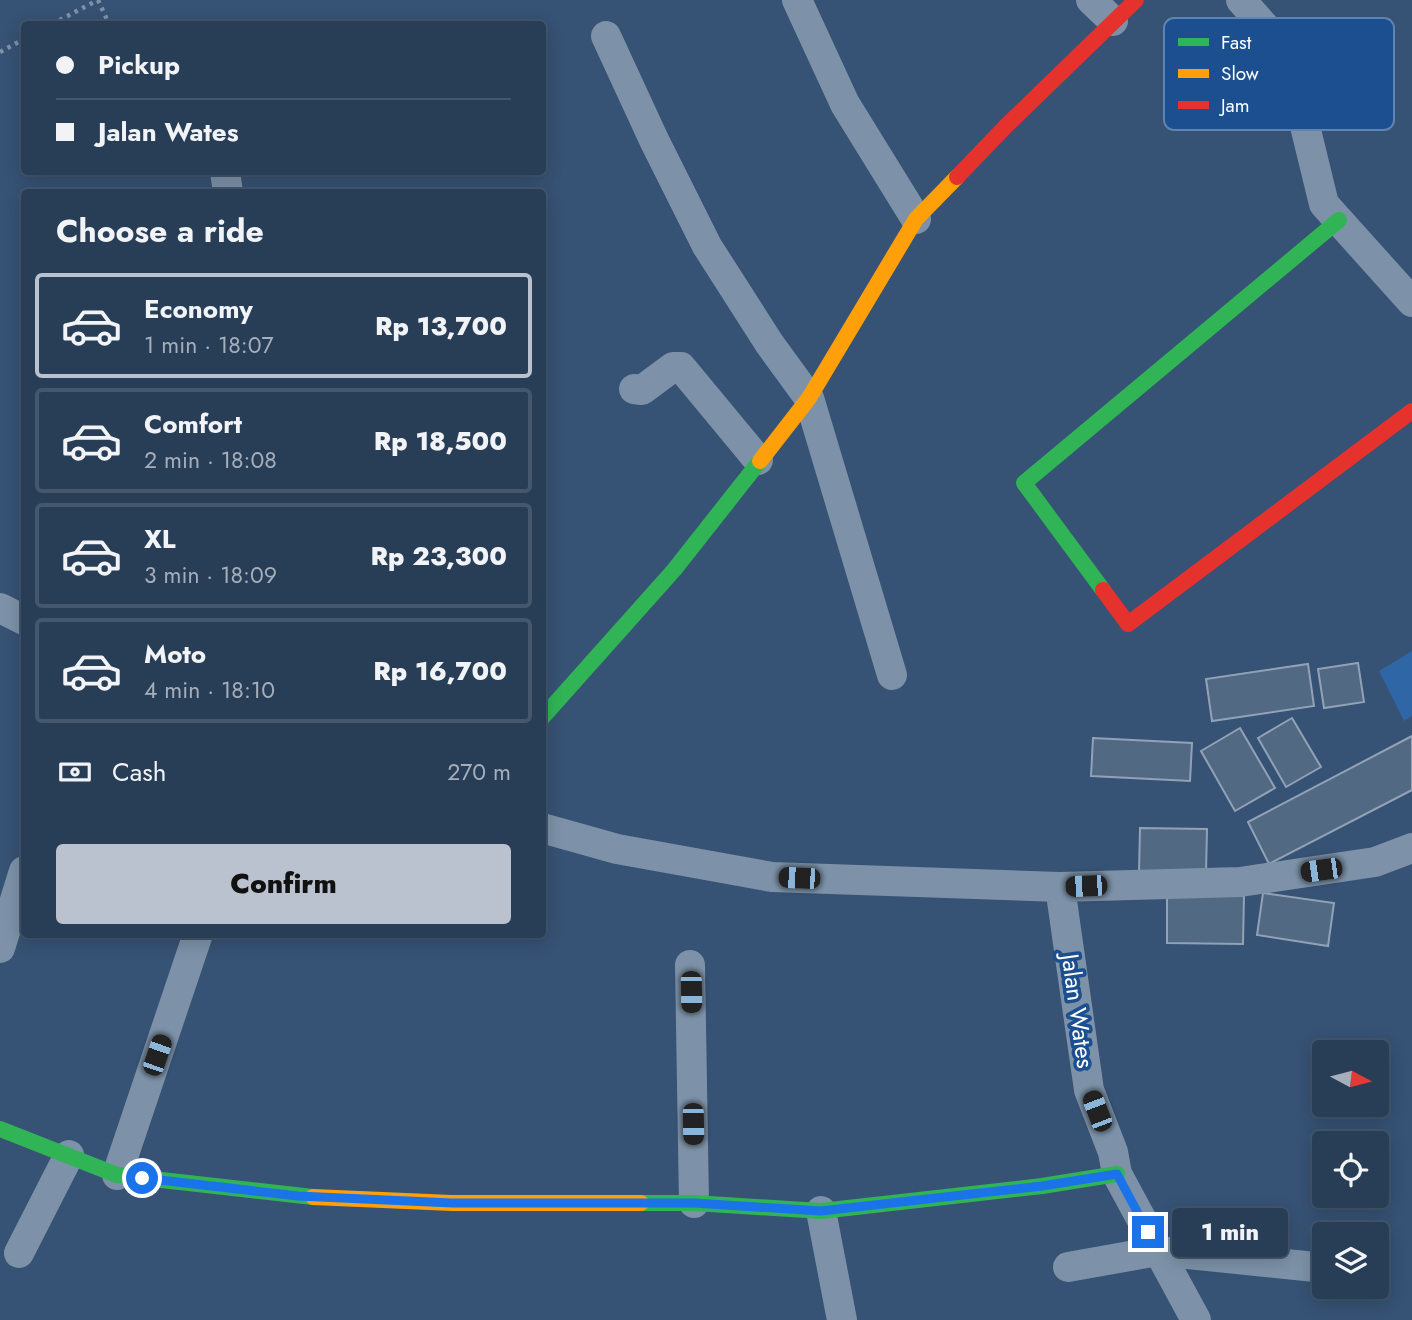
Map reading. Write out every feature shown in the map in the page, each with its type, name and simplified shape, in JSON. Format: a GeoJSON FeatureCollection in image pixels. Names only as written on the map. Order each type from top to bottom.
{"type":"FeatureCollection","features":[{"type":"Feature","properties":{"kind":"street"},"geometry":{"type":"LineString","coordinates":[[797,0],[845,104],[916,219]]}},
{"type":"Feature","properties":{"kind":"street"},"geometry":{"type":"LineString","coordinates":[[1091,0],[1113,21]]}},
{"type":"Feature","properties":{"kind":"street"},"geometry":{"type":"LineString","coordinates":[[546,714],[674,570],[809,398],[916,219],[1006,126],[1136,0]]}},
{"type":"Feature","properties":{"kind":"street"},"geometry":{"type":"LineString","coordinates":[[1241,0],[1257,18]]}},
{"type":"Feature","properties":{"kind":"street"},"geometry":{"type":"LineString","coordinates":[[606,36],[707,246],[769,343],[809,398],[892,675]]}},
{"type":"Feature","properties":{"kind":"street"},"geometry":{"type":"LineString","coordinates":[[1306,130],[1324,204],[1412,302]]}},
{"type":"Feature","properties":{"kind":"street"},"geometry":{"type":"LineString","coordinates":[[1339,220],[1024,483],[1128,624],[1412,411]]}},
{"type":"Feature","properties":{"kind":"street"},"geometry":{"type":"LineString","coordinates":[[634,389],[642,390],[673,367],[681,367],[758,460]]}},
{"type":"Feature","properties":{"kind":"street"},"geometry":{"type":"LineString","coordinates":[[0,608],[21,618]]}},
{"type":"Feature","properties":{"kind":"street"},"geometry":{"type":"LineString","coordinates":[[546,829],[617,849],[772,877],[1060,887],[1240,882],[1375,862],[1412,848]]}},
{"type":"Feature","properties":{"kind":"street"},"geometry":{"type":"LineString","coordinates":[[0,948],[21,881]]}},
{"type":"Feature","properties":{"kind":"street","name":"Jalan Wates"},"geometry":{"type":"LineString","coordinates":[[1060,887],[1089,1090],[1113,1152],[1117,1174],[1196,1320]]}},
{"type":"Feature","properties":{"kind":"street"},"geometry":{"type":"LineString","coordinates":[[117,1175],[197,938]]}},
{"type":"Feature","properties":{"kind":"street"},"geometry":{"type":"LineString","coordinates":[[690,965],[694,1203]]}},
{"type":"Feature","properties":{"kind":"street"},"geometry":{"type":"LineString","coordinates":[[0,1129],[117,1175],[298,1196],[452,1203],[694,1203],[821,1211],[1042,1186],[1117,1174]]}},
{"type":"Feature","properties":{"kind":"street"},"geometry":{"type":"LineString","coordinates":[[19,1253],[69,1155]]}},
{"type":"Feature","properties":{"kind":"street"},"geometry":{"type":"LineString","coordinates":[[821,1211],[842,1320]]}},
{"type":"Feature","properties":{"kind":"street"},"geometry":{"type":"LineString","coordinates":[[1068,1267],[1158,1251],[1312,1267]]}},
{"type":"Feature","properties":{"kind":"path"},"geometry":{"type":"LineString","coordinates":[[58,21],[98,0],[108,21]]}},
{"type":"Feature","properties":{"kind":"path"},"geometry":{"type":"LineString","coordinates":[[0,52],[21,41]]}},
{"type":"Feature","properties":{"kind":"shaded area"},"geometry":{"type":"Polygon","coordinates":[[[1412,651],[1412,716],[1404,721],[1379,671],[1412,651]]]}},
{"type":"Feature","properties":{"kind":"building"},"geometry":{"type":"Polygon","coordinates":[[[1358,663],[1364,702],[1324,708],[1318,669],[1358,663]]]}},
{"type":"Feature","properties":{"kind":"building"},"geometry":{"type":"Polygon","coordinates":[[[1308,664],[1314,706],[1212,721],[1206,679],[1308,664]]]}},
{"type":"Feature","properties":{"kind":"building"},"geometry":{"type":"Polygon","coordinates":[[[1292,718],[1321,767],[1286,787],[1258,738],[1292,718]]]}},
{"type":"Feature","properties":{"kind":"building"},"geometry":{"type":"Polygon","coordinates":[[[1240,728],[1275,788],[1235,811],[1201,751],[1240,728]]]}},
{"type":"Feature","properties":{"kind":"building"},"geometry":{"type":"Polygon","coordinates":[[[1412,736],[1412,790],[1269,864],[1248,822],[1412,736]]]}},
{"type":"Feature","properties":{"kind":"building"},"geometry":{"type":"Polygon","coordinates":[[[1093,738],[1192,743],[1190,781],[1091,776],[1093,738]]]}},
{"type":"Feature","properties":{"kind":"building"},"geometry":{"type":"Polygon","coordinates":[[[1140,828],[1207,829],[1206,873],[1139,872],[1140,828]]]}},
{"type":"Feature","properties":{"kind":"building"},"geometry":{"type":"Polygon","coordinates":[[[1263,893],[1334,903],[1328,946],[1257,935],[1263,893]]]}},
{"type":"Feature","properties":{"kind":"building"},"geometry":{"type":"Polygon","coordinates":[[[1167,895],[1244,896],[1243,944],[1167,943],[1167,895]]]}},
{"type":"Feature","properties":{"kind":"traffic: fast"},"geometry":{"type":"LineString","coordinates":[[1103,590],[1024,483],[1339,220]]}},
{"type":"Feature","properties":{"kind":"traffic: fast"},"geometry":{"type":"LineString","coordinates":[[546,714],[674,570],[760,461]]}},
{"type":"Feature","properties":{"kind":"traffic: fast"},"geometry":{"type":"LineString","coordinates":[[0,1129],[117,1175],[313,1197]]}},
{"type":"Feature","properties":{"kind":"traffic: fast"},"geometry":{"type":"LineString","coordinates":[[641,1203],[694,1203],[821,1211],[1042,1186],[1117,1174]]}},
{"type":"Feature","properties":{"kind":"traffic: slow"},"geometry":{"type":"LineString","coordinates":[[760,461],[809,398],[916,219],[957,177]]}},
{"type":"Feature","properties":{"kind":"traffic: slow"},"geometry":{"type":"LineString","coordinates":[[313,1197],[452,1203],[641,1203]]}},
{"type":"Feature","properties":{"kind":"traffic: jam"},"geometry":{"type":"LineString","coordinates":[[957,177],[1136,0]]}},
{"type":"Feature","properties":{"kind":"traffic: jam"},"geometry":{"type":"LineString","coordinates":[[1103,590],[1128,624],[1412,411]]}},
{"type":"Feature","properties":{"kind":"route"},"geometry":{"type":"LineString","coordinates":[[142,1178],[298,1196],[452,1203],[694,1203],[821,1211],[1042,1186],[1117,1174],[1148,1232]]}}]}
